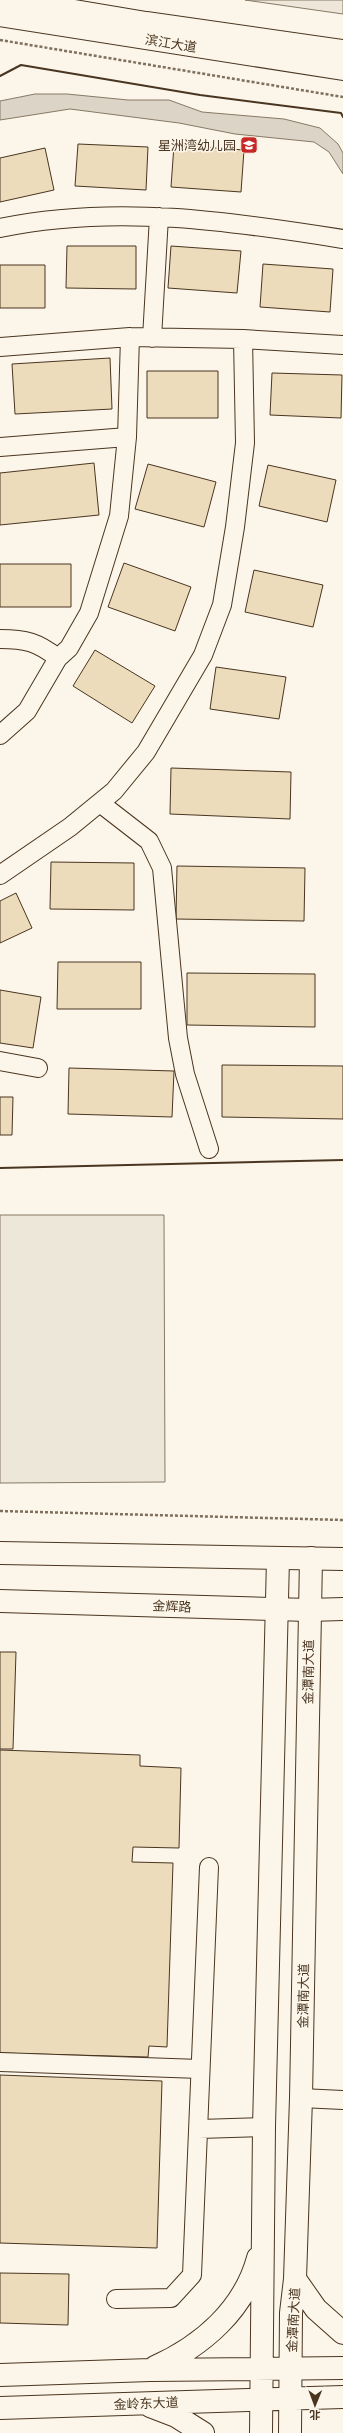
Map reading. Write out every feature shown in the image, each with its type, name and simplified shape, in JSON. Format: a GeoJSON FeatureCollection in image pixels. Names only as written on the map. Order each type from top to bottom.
{"type":"FeatureCollection","features":[{"type":"Feature","properties":{"kind":"main road","name":"滨江大道"},"geometry":{"type":"LineString","coordinates":[[8,0],[146,23],[343,51]]}},
{"type":"Feature","properties":{"kind":"main road","name":"滨江大道"},"geometry":{"type":"LineString","coordinates":[[0,15],[343,69]]}},
{"type":"Feature","properties":{"kind":"main road"},"geometry":{"type":"LineString","coordinates":[[0,1553],[343,1559]]}},
{"type":"Feature","properties":{"kind":"main road","name":"金潭南大道"},"geometry":{"type":"LineString","coordinates":[[290,2433],[290,2313],[295,2279],[301,2098],[311,1558]]}},
{"type":"Feature","properties":{"kind":"main road"},"geometry":{"type":"LineString","coordinates":[[262,2433],[262,2241],[264,2127],[278,1559]]}},
{"type":"Feature","properties":{"kind":"main road","name":"金辉路"},"geometry":{"type":"LineString","coordinates":[[0,1601],[309,1610],[343,1609]]}},
{"type":"Feature","properties":{"kind":"main road"},"geometry":{"type":"LineString","coordinates":[[150,2370],[187,2352],[225,2318],[250,2279],[262,2241]]}},
{"type":"Feature","properties":{"kind":"main road"},"geometry":{"type":"LineString","coordinates":[[295,2279],[316,2309],[343,2333]]}},
{"type":"Feature","properties":{"kind":"main road"},"geometry":{"type":"LineString","coordinates":[[0,2375],[291,2367],[343,2368]]}},
{"type":"Feature","properties":{"kind":"main road","name":"金岭东大道"},"geometry":{"type":"LineString","coordinates":[[0,2408],[139,2403],[262,2401],[291,2398],[343,2397]]}},
{"type":"Feature","properties":{"kind":"main road"},"geometry":{"type":"LineString","coordinates":[[139,2403],[176,2416],[203,2433]]}},
{"type":"Feature","properties":{"kind":"street"},"geometry":{"type":"LineString","coordinates":[[0,228],[29,222],[99,216],[159,217],[230,221],[343,239]]}},
{"type":"Feature","properties":{"kind":"street"},"geometry":{"type":"LineString","coordinates":[[152,338],[159,217]]}},
{"type":"Feature","properties":{"kind":"street"},"geometry":{"type":"LineString","coordinates":[[0,735],[27,711],[58,658],[69,648],[89,613],[119,516],[127,437],[130,338]]}},
{"type":"Feature","properties":{"kind":"street"},"geometry":{"type":"LineString","coordinates":[[0,348],[130,338],[243,339],[343,345]]}},
{"type":"Feature","properties":{"kind":"street"},"geometry":{"type":"LineString","coordinates":[[0,875],[26,859],[114,791],[146,752],[203,655],[222,605],[235,527],[245,443],[243,339]]}},
{"type":"Feature","properties":{"kind":"street"},"geometry":{"type":"LineString","coordinates":[[0,447],[127,437]]}},
{"type":"Feature","properties":{"kind":"street"},"geometry":{"type":"LineString","coordinates":[[0,639],[22,639],[43,646],[58,658]]}},
{"type":"Feature","properties":{"kind":"street"},"geometry":{"type":"LineString","coordinates":[[100,803],[149,841],[162,868],[178,1038],[185,1074],[209,1149]]}},
{"type":"Feature","properties":{"kind":"street"},"geometry":{"type":"LineString","coordinates":[[0,1061],[38,1068]]}},
{"type":"Feature","properties":{"kind":"street"},"geometry":{"type":"LineString","coordinates":[[116,2299],[171,2298],[192,2275],[200,2129],[200,2069],[209,1867]]}},
{"type":"Feature","properties":{"kind":"street"},"geometry":{"type":"LineString","coordinates":[[0,2062],[200,2069]]}},
{"type":"Feature","properties":{"kind":"street"},"geometry":{"type":"LineString","coordinates":[[301,2098],[343,2100]]}},
{"type":"Feature","properties":{"kind":"street"},"geometry":{"type":"LineString","coordinates":[[200,2129],[264,2127]]}},
{"type":"Feature","properties":{"kind":"path"},"geometry":{"type":"LineString","coordinates":[[0,40],[343,97]]}},
{"type":"Feature","properties":{"kind":"path"},"geometry":{"type":"LineString","coordinates":[[0,1511],[343,1520]]}},
{"type":"Feature","properties":{"kind":"shaded area"},"geometry":{"type":"Polygon","coordinates":[[[245,0],[343,0],[343,14],[245,0]]]}},
{"type":"Feature","properties":{"kind":"shaded area"},"geometry":{"type":"Polygon","coordinates":[[[35,94],[67,94],[128,100],[169,100],[202,112],[284,119],[320,128],[338,144],[343,153],[343,174],[329,152],[314,142],[235,134],[179,123],[70,109],[0,120],[0,101],[35,94]]]}},
{"type":"Feature","properties":{"kind":"shaded area"},"geometry":{"type":"Polygon","coordinates":[[[0,1215],[164,1215],[165,1482],[0,1483],[0,1215]]]}},
{"type":"Feature","properties":{"kind":"building"},"geometry":{"type":"Polygon","coordinates":[[[78,144],[148,147],[146,190],[75,186],[78,144]]]}},
{"type":"Feature","properties":{"kind":"building"},"geometry":{"type":"Polygon","coordinates":[[[174,145],[244,150],[241,192],[171,187],[174,145]]]}},
{"type":"Feature","properties":{"kind":"building"},"geometry":{"type":"Polygon","coordinates":[[[45,148],[54,190],[0,202],[0,158],[45,148]]]}},
{"type":"Feature","properties":{"kind":"building"},"geometry":{"type":"Polygon","coordinates":[[[67,246],[136,246],[136,289],[66,288],[67,246]]]}},
{"type":"Feature","properties":{"kind":"building"},"geometry":{"type":"Polygon","coordinates":[[[171,246],[241,251],[237,293],[168,288],[171,246]]]}},
{"type":"Feature","properties":{"kind":"building"},"geometry":{"type":"Polygon","coordinates":[[[263,264],[333,269],[330,312],[260,307],[263,264]]]}},
{"type":"Feature","properties":{"kind":"building"},"geometry":{"type":"Polygon","coordinates":[[[0,265],[45,265],[45,308],[0,308],[0,265]]]}},
{"type":"Feature","properties":{"kind":"building"},"geometry":{"type":"Polygon","coordinates":[[[110,358],[112,409],[15,414],[12,364],[110,358]]]}},
{"type":"Feature","properties":{"kind":"building"},"geometry":{"type":"Polygon","coordinates":[[[147,371],[218,371],[218,418],[147,418],[147,371]]]}},
{"type":"Feature","properties":{"kind":"building"},"geometry":{"type":"Polygon","coordinates":[[[272,373],[342,375],[341,418],[270,415],[272,373]]]}},
{"type":"Feature","properties":{"kind":"building"},"geometry":{"type":"Polygon","coordinates":[[[94,463],[99,515],[0,525],[0,473],[94,463]]]}},
{"type":"Feature","properties":{"kind":"building"},"geometry":{"type":"Polygon","coordinates":[[[148,464],[216,482],[204,527],[135,509],[148,464]]]}},
{"type":"Feature","properties":{"kind":"building"},"geometry":{"type":"Polygon","coordinates":[[[268,465],[336,480],[327,522],[259,506],[268,465]]]}},
{"type":"Feature","properties":{"kind":"building"},"geometry":{"type":"Polygon","coordinates":[[[124,563],[191,587],[175,631],[108,607],[124,563]]]}},
{"type":"Feature","properties":{"kind":"building"},"geometry":{"type":"Polygon","coordinates":[[[0,564],[71,564],[71,607],[0,607],[0,564]]]}},
{"type":"Feature","properties":{"kind":"building"},"geometry":{"type":"Polygon","coordinates":[[[254,570],[323,585],[313,627],[245,612],[254,570]]]}},
{"type":"Feature","properties":{"kind":"building"},"geometry":{"type":"Polygon","coordinates":[[[95,650],[155,686],[132,723],[73,686],[95,650]]]}},
{"type":"Feature","properties":{"kind":"building"},"geometry":{"type":"Polygon","coordinates":[[[216,667],[286,677],[279,719],[210,709],[216,667]]]}},
{"type":"Feature","properties":{"kind":"building"},"geometry":{"type":"Polygon","coordinates":[[[171,768],[291,772],[290,819],[170,814],[171,768]]]}},
{"type":"Feature","properties":{"kind":"building"},"geometry":{"type":"Polygon","coordinates":[[[51,862],[134,863],[134,910],[50,909],[51,862]]]}},
{"type":"Feature","properties":{"kind":"building"},"geometry":{"type":"Polygon","coordinates":[[[177,866],[305,868],[304,921],[176,919],[177,866]]]}},
{"type":"Feature","properties":{"kind":"building"},"geometry":{"type":"Polygon","coordinates":[[[16,893],[32,928],[0,943],[0,901],[16,893]]]}},
{"type":"Feature","properties":{"kind":"building"},"geometry":{"type":"Polygon","coordinates":[[[58,962],[141,962],[141,1009],[57,1009],[58,962]]]}},
{"type":"Feature","properties":{"kind":"building"},"geometry":{"type":"Polygon","coordinates":[[[187,973],[315,974],[315,1027],[187,1025],[187,973]]]}},
{"type":"Feature","properties":{"kind":"building"},"geometry":{"type":"Polygon","coordinates":[[[0,990],[41,997],[33,1048],[0,1043],[0,990]]]}},
{"type":"Feature","properties":{"kind":"building"},"geometry":{"type":"Polygon","coordinates":[[[222,1065],[343,1066],[343,1119],[222,1117],[222,1065]]]}},
{"type":"Feature","properties":{"kind":"building"},"geometry":{"type":"Polygon","coordinates":[[[69,1068],[174,1071],[172,1117],[68,1114],[69,1068]]]}},
{"type":"Feature","properties":{"kind":"building"},"geometry":{"type":"Polygon","coordinates":[[[0,1097],[13,1097],[12,1135],[0,1135],[0,1097]]]}},
{"type":"Feature","properties":{"kind":"building"},"geometry":{"type":"Polygon","coordinates":[[[0,1652],[16,1652],[13,1749],[0,1749],[0,1652]]]}},
{"type":"Feature","properties":{"kind":"building"},"geometry":{"type":"Polygon","coordinates":[[[0,1750],[140,1755],[140,1766],[181,1768],[179,1848],[133,1847],[132,1862],[173,1863],[167,2047],[149,2046],[148,2057],[0,2053],[0,1750]]]}},
{"type":"Feature","properties":{"kind":"building"},"geometry":{"type":"Polygon","coordinates":[[[0,2075],[162,2081],[157,2248],[0,2243],[0,2075]]]}},
{"type":"Feature","properties":{"kind":"building"},"geometry":{"type":"Polygon","coordinates":[[[0,2273],[69,2274],[68,2325],[0,2323],[0,2273]]]}},
{"type":"Feature","properties":{"kind":"wall"},"geometry":{"type":"LineString","coordinates":[[0,76],[21,65],[200,95],[341,113],[343,117]]}},
{"type":"Feature","properties":{"kind":"wall"},"geometry":{"type":"LineString","coordinates":[[0,1168],[343,1160]]}},
{"type":"Feature","properties":{"kind":"place","name":"星洲湾幼儿园"},"geometry":{"type":"Point","coordinates":[249,145]}}]}
